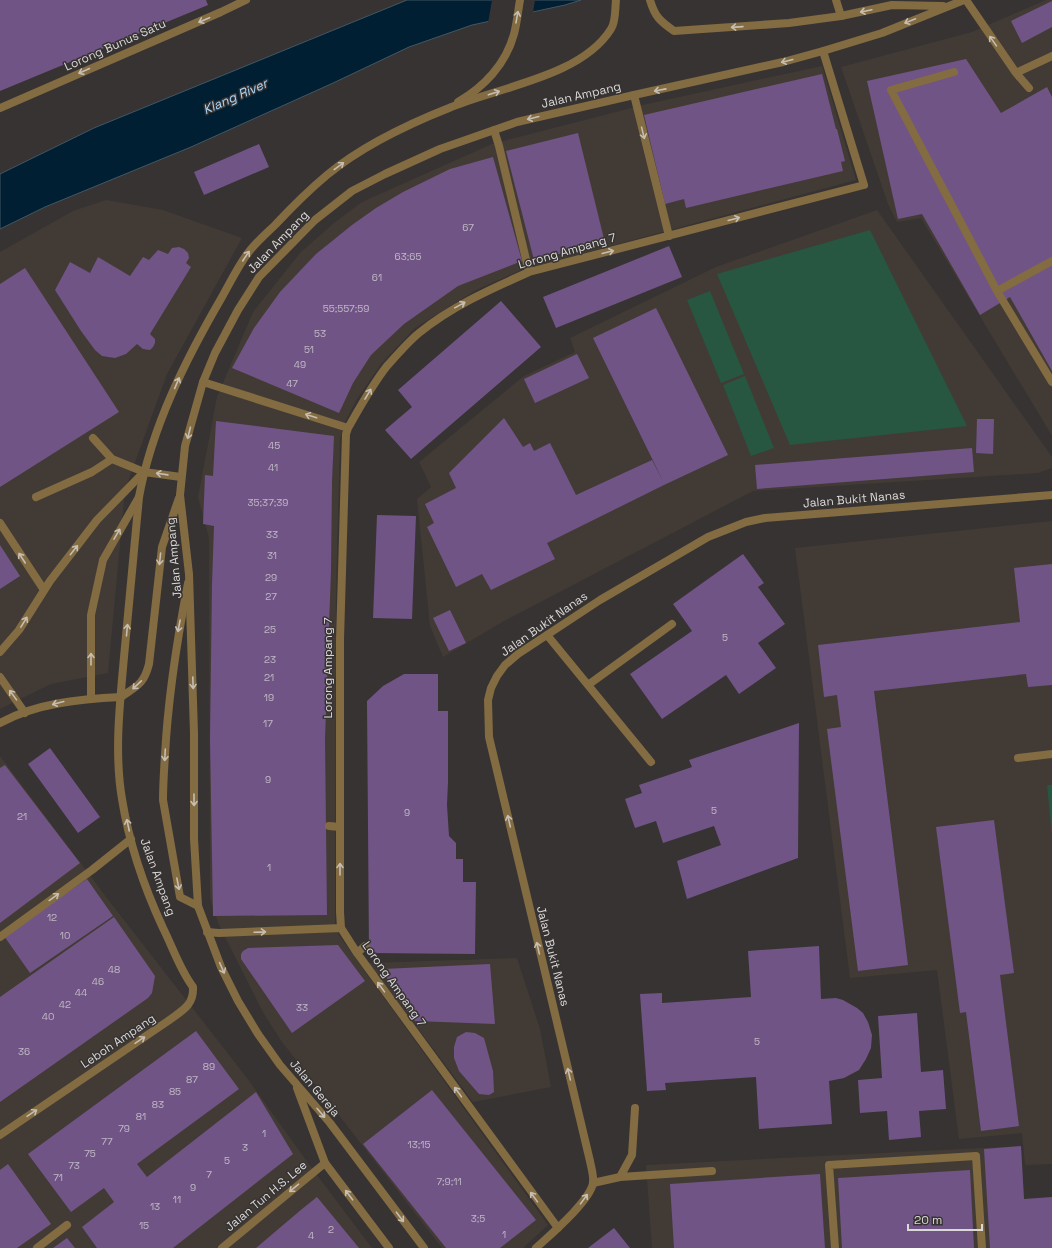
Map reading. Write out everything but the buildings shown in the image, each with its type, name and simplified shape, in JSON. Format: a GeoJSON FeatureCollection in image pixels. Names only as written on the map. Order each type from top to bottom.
{"type":"FeatureCollection","features":[{"type":"Feature","properties":{"kind":"street"},"geometry":{"type":"LineString","coordinates":[[450,107],[472,94],[491,76],[505,56],[514,35],[520,0]]}},
{"type":"Feature","properties":{"kind":"street","name":"Jalan Ampang"},"geometry":{"type":"LineString","coordinates":[[169,940],[148,893],[131,839],[122,798],[118,756],[121,697],[139,497],[144,472],[162,418],[190,353],[247,253],[326,175],[346,161],[390,135],[450,107],[541,78],[584,56],[602,40],[613,27],[616,0]]}},
{"type":"Feature","properties":{"kind":"street","name":"Jalan Ampang"},"geometry":{"type":"LineString","coordinates":[[650,0],[655,15],[674,31],[789,23],[841,16],[892,5],[946,6]]}},
{"type":"Feature","properties":{"kind":"street"},"geometry":{"type":"LineString","coordinates":[[836,0],[841,16]]}},
{"type":"Feature","properties":{"kind":"street"},"geometry":{"type":"LineString","coordinates":[[965,0],[1016,73],[1029,88]]}},
{"type":"Feature","properties":{"kind":"street","name":"Jalan Ampang"},"geometry":{"type":"LineString","coordinates":[[208,932],[198,906],[194,839],[194,733],[189,574],[180,495],[181,477],[185,446],[203,382],[215,353],[238,310],[259,277],[315,220],[352,191],[440,149],[494,130],[536,118],[823,52],[882,33],[946,6],[965,0]]}},
{"type":"Feature","properties":{"kind":"street","name":"Lorong Bunus Satu"},"geometry":{"type":"LineString","coordinates":[[0,108],[221,12],[241,1]]}},
{"type":"Feature","properties":{"kind":"street","name":"Lorong Ampang 7"},"geometry":{"type":"LineString","coordinates":[[558,1228],[357,953],[341,928],[336,911],[340,827],[340,640],[346,434],[370,390],[387,367],[419,333],[449,312],[481,293],[529,272],[864,185],[823,52]]}},
{"type":"Feature","properties":{"kind":"street"},"geometry":{"type":"LineString","coordinates":[[1016,73],[1052,56]]}},
{"type":"Feature","properties":{"kind":"street"},"geometry":{"type":"LineString","coordinates":[[954,72],[891,90],[997,291],[1052,382]]}},
{"type":"Feature","properties":{"kind":"street"},"geometry":{"type":"LineString","coordinates":[[634,95],[669,236]]}},
{"type":"Feature","properties":{"kind":"street"},"geometry":{"type":"LineString","coordinates":[[494,130],[529,272]]}},
{"type":"Feature","properties":{"kind":"street"},"geometry":{"type":"LineString","coordinates":[[997,291],[1052,261]]}},
{"type":"Feature","properties":{"kind":"street"},"geometry":{"type":"LineString","coordinates":[[203,382],[348,428]]}},
{"type":"Feature","properties":{"kind":"street"},"geometry":{"type":"LineString","coordinates":[[93,438],[112,459],[144,472],[181,477]]}},
{"type":"Feature","properties":{"kind":"street"},"geometry":{"type":"LineString","coordinates":[[36,497],[92,472],[112,459]]}},
{"type":"Feature","properties":{"kind":"street"},"geometry":{"type":"LineString","coordinates":[[0,652],[19,630],[44,590],[97,520],[144,472]]}},
{"type":"Feature","properties":{"kind":"street"},"geometry":{"type":"LineString","coordinates":[[0,723],[26,712],[65,702],[91,698],[121,697],[138,686],[146,676],[149,664],[162,547],[180,495]]}},
{"type":"Feature","properties":{"kind":"street","name":"Jalan Bukit Nanas"},"geometry":{"type":"LineString","coordinates":[[593,1183],[590,1161],[489,737],[488,700],[491,688],[497,676],[505,665],[518,654],[600,600],[708,537],[746,522],[764,518],[1052,495]]}},
{"type":"Feature","properties":{"kind":"street"},"geometry":{"type":"LineString","coordinates":[[91,698],[91,615],[103,560],[139,497]]}},
{"type":"Feature","properties":{"kind":"street"},"geometry":{"type":"LineString","coordinates":[[0,523],[44,590]]}},
{"type":"Feature","properties":{"kind":"street"},"geometry":{"type":"LineString","coordinates":[[189,574],[176,644],[166,728],[163,800],[180,897],[198,906]]}},
{"type":"Feature","properties":{"kind":"street"},"geometry":{"type":"LineString","coordinates":[[588,685],[672,624]]}},
{"type":"Feature","properties":{"kind":"street"},"geometry":{"type":"LineString","coordinates":[[547,635],[651,762]]}},
{"type":"Feature","properties":{"kind":"street"},"geometry":{"type":"LineString","coordinates":[[0,677],[26,712]]}},
{"type":"Feature","properties":{"kind":"street"},"geometry":{"type":"LineString","coordinates":[[1018,758],[1052,754]]}},
{"type":"Feature","properties":{"kind":"street"},"geometry":{"type":"LineString","coordinates":[[329,826],[340,827]]}},
{"type":"Feature","properties":{"kind":"street"},"geometry":{"type":"LineString","coordinates":[[0,937],[37,905],[92,870],[131,839]]}},
{"type":"Feature","properties":{"kind":"street"},"geometry":{"type":"LineString","coordinates":[[208,932],[219,933],[341,928]]}},
{"type":"Feature","properties":{"kind":"street","name":"Jalan Gereja"},"geometry":{"type":"LineString","coordinates":[[208,932],[221,967],[238,1001],[258,1034],[280,1065],[330,1123],[424,1248]]}},
{"type":"Feature","properties":{"kind":"street","name":"Leboh Ampang"},"geometry":{"type":"LineString","coordinates":[[0,1135],[168,1021],[190,1004],[193,987],[169,940]]}},
{"type":"Feature","properties":{"kind":"street"},"geometry":{"type":"LineString","coordinates":[[357,953],[365,946]]}},
{"type":"Feature","properties":{"kind":"street"},"geometry":{"type":"LineString","coordinates":[[296,1084],[324,1164],[389,1248]]}},
{"type":"Feature","properties":{"kind":"street"},"geometry":{"type":"LineString","coordinates":[[620,1177],[632,1154],[636,1108]]}},
{"type":"Feature","properties":{"kind":"street"},"geometry":{"type":"LineString","coordinates":[[835,1248],[829,1165],[976,1156],[982,1248]]}},
{"type":"Feature","properties":{"kind":"street","name":"Jalan Tun H.S. Lee"},"geometry":{"type":"LineString","coordinates":[[222,1248],[324,1164]]}},
{"type":"Feature","properties":{"kind":"street"},"geometry":{"type":"LineString","coordinates":[[536,1248],[576,1210],[593,1183],[613,1180],[620,1177],[712,1171]]}},
{"type":"Feature","properties":{"kind":"street"},"geometry":{"type":"LineString","coordinates":[[36,1248],[67,1225]]}},
{"type":"Feature","properties":{"kind":"shaded area"},"geometry":{"type":"Polygon","coordinates":[[[1046,0],[1052,0],[1052,436],[921,218],[897,222],[888,204],[841,67],[972,32],[1046,0]]]}},
{"type":"Feature","properties":{"kind":"shaded area"},"geometry":{"type":"Polygon","coordinates":[[[822,66],[856,180],[521,270],[476,290],[415,328],[381,364],[357,399],[345,422],[340,439],[336,592],[335,925],[338,934],[548,1225],[523,1248],[442,1248],[282,1042],[264,1014],[219,925],[210,898],[209,538],[198,497],[217,397],[253,312],[300,253],[334,223],[362,202],[492,144],[647,104],[822,66]]]}},
{"type":"Feature","properties":{"kind":"shaded area"},"geometry":{"type":"Polygon","coordinates":[[[106,200],[163,210],[242,238],[167,374],[125,490],[108,673],[51,684],[0,709],[0,252],[73,211],[106,200]]]}},
{"type":"Feature","properties":{"kind":"shaded area"},"geometry":{"type":"Polygon","coordinates":[[[877,210],[1052,457],[1052,468],[1038,473],[753,491],[504,621],[443,657],[430,626],[417,499],[431,487],[419,462],[524,376],[575,352],[570,338],[716,267],[877,210]]]}},
{"type":"Feature","properties":{"kind":"shaded area"},"geometry":{"type":"Polygon","coordinates":[[[1052,521],[1052,1164],[1025,1165],[1022,1133],[959,1139],[937,970],[850,978],[795,548],[1052,521]]]}},
{"type":"Feature","properties":{"kind":"shaded area"},"geometry":{"type":"Polygon","coordinates":[[[0,756],[110,902],[247,1078],[308,1163],[372,1248],[0,1248],[0,756]]]}},
{"type":"Feature","properties":{"kind":"shaded area"},"geometry":{"type":"Polygon","coordinates":[[[517,958],[540,1029],[551,1087],[473,1102],[369,963],[517,958]]]}},
{"type":"Feature","properties":{"kind":"shaded area"},"geometry":{"type":"Polygon","coordinates":[[[1021,1146],[1027,1248],[652,1248],[646,1165],[1021,1146]]]}},
{"type":"Feature","properties":{"kind":"green space"},"geometry":{"type":"Polygon","coordinates":[[[870,230],[967,426],[790,445],[717,274],[870,230]]]}},
{"type":"Feature","properties":{"kind":"green space"},"geometry":{"type":"Polygon","coordinates":[[[710,291],[744,374],[721,383],[687,300],[710,291]]]}},
{"type":"Feature","properties":{"kind":"green space"},"geometry":{"type":"Polygon","coordinates":[[[745,376],[774,448],[751,456],[723,385],[745,376]]]}},
{"type":"Feature","properties":{"kind":"green space"},"geometry":{"type":"Polygon","coordinates":[[[1047,785],[1052,785],[1052,836],[1047,785]]]}},
{"type":"Feature","properties":{"kind":"water","name":"Klang River"},"geometry":{"type":"Polygon","coordinates":[[[407,0],[581,0],[565,5],[472,25],[409,47],[191,147],[45,207],[0,229],[0,174],[94,128],[407,0]]]}},
{"type":"Feature","properties":{"kind":"pier"},"geometry":{"type":"Polygon","coordinates":[[[492,0],[535,0],[533,13],[488,23],[492,0]]]}}]}
